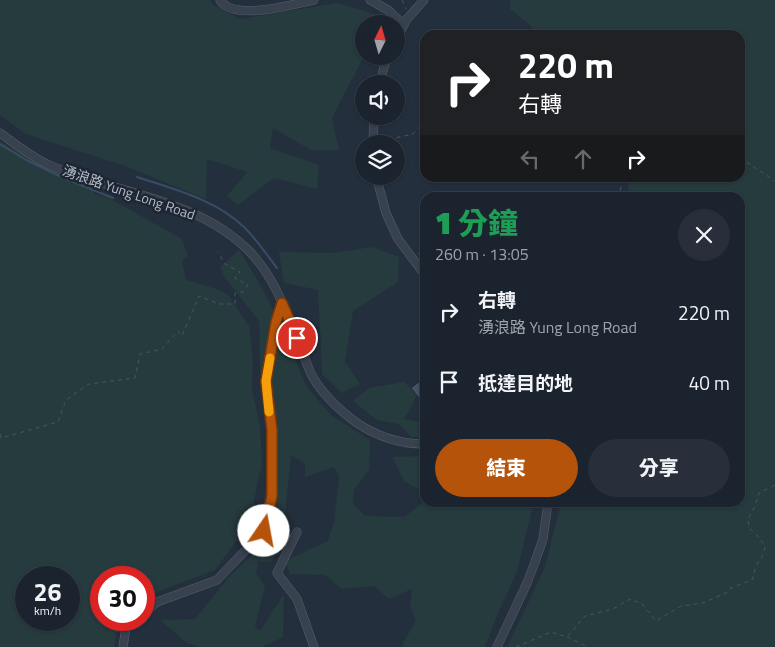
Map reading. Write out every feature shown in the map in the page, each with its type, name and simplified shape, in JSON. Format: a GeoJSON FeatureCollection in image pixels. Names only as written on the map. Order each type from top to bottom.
{"type":"FeatureCollection","features":[{"type":"Feature","properties":{"kind":"street"},"geometry":{"type":"LineString","coordinates":[[220,0],[232,9],[246,11],[314,0]]}},
{"type":"Feature","properties":{"kind":"street"},"geometry":{"type":"LineString","coordinates":[[370,0],[393,15]]}},
{"type":"Feature","properties":{"kind":"street"},"geometry":{"type":"LineString","coordinates":[[405,23],[424,0]]}},
{"type":"Feature","properties":{"kind":"street","name":"湧浪路 Yung Long Road"},"geometry":{"type":"LineString","coordinates":[[0,133],[30,155],[48,164],[186,210],[209,221],[234,237],[251,253],[276,288],[311,374],[334,404],[356,422],[382,437],[400,442],[420,444]]}},
{"type":"Feature","properties":{"kind":"street"},"geometry":{"type":"LineString","coordinates":[[378,185],[386,213],[398,239],[420,268]]}},
{"type":"Feature","properties":{"kind":"street"},"geometry":{"type":"LineString","coordinates":[[155,604],[217,580],[264,531],[272,496],[272,430],[266,381],[276,322],[282,303]]}},
{"type":"Feature","properties":{"kind":"street"},"geometry":{"type":"LineString","coordinates":[[497,647],[535,562],[543,539],[547,507]]}},
{"type":"Feature","properties":{"kind":"street"},"geometry":{"type":"LineString","coordinates":[[296,532],[278,573],[297,599],[314,647]]}},
{"type":"Feature","properties":{"kind":"street"},"geometry":{"type":"LineString","coordinates":[[123,647],[125,631]]}},
{"type":"Feature","properties":{"kind":"path"},"geometry":{"type":"LineString","coordinates":[[402,0],[409,17]]}},
{"type":"Feature","properties":{"kind":"path"},"geometry":{"type":"LineString","coordinates":[[405,136],[413,134],[420,126]]}},
{"type":"Feature","properties":{"kind":"path"},"geometry":{"type":"LineString","coordinates":[[745,161],[775,180]]}},
{"type":"Feature","properties":{"kind":"path"},"geometry":{"type":"LineString","coordinates":[[0,434],[1,438],[58,422],[66,400],[89,384],[136,378],[140,354],[162,349],[178,331],[182,336],[198,296],[220,304],[235,304],[235,293],[244,292],[248,285],[235,278],[240,272],[225,264],[218,252]]}},
{"type":"Feature","properties":{"kind":"path"},"geometry":{"type":"LineString","coordinates":[[414,257],[420,252]]}},
{"type":"Feature","properties":{"kind":"path"},"geometry":{"type":"LineString","coordinates":[[567,637],[585,616],[613,609],[630,599],[642,604],[656,621],[681,606],[702,603],[728,592],[731,588],[752,580],[756,567],[764,554],[765,546],[749,528],[748,519],[759,493],[775,485]]}},
{"type":"Feature","properties":{"kind":"path"},"geometry":{"type":"LineString","coordinates":[[516,647],[551,632],[588,647]]}},
{"type":"Feature","properties":{"kind":"green space"},"geometry":{"type":"Polygon","coordinates":[[[0,0],[210,0],[214,5],[240,19],[337,3],[378,15],[355,15],[355,65],[359,65],[332,118],[339,150],[311,150],[273,128],[270,148],[319,165],[317,189],[274,178],[238,205],[227,196],[247,172],[207,159],[206,199],[125,166],[26,134],[0,115],[0,0]]]}},
{"type":"Feature","properties":{"kind":"green space"},"geometry":{"type":"Polygon","coordinates":[[[510,0],[775,0],[775,647],[507,647],[545,567],[560,507],[745,507],[745,192],[628,192],[629,182],[745,182],[745,30],[533,30],[529,24],[510,9],[510,0]]]}},
{"type":"Feature","properties":{"kind":"green space"},"geometry":{"type":"Polygon","coordinates":[[[0,141],[26,157],[94,185],[94,194],[107,197],[182,239],[188,256],[182,261],[186,280],[220,290],[229,296],[249,326],[253,358],[252,388],[260,427],[262,463],[249,524],[215,570],[155,593],[155,566],[90,566],[90,631],[116,631],[114,647],[0,647],[0,141]]]}},
{"type":"Feature","properties":{"kind":"green space"},"geometry":{"type":"Polygon","coordinates":[[[372,247],[399,257],[398,282],[353,311],[345,362],[360,384],[342,393],[322,374],[318,290],[284,283],[279,252],[333,253],[372,247]]]}},
{"type":"Feature","properties":{"kind":"green space"},"geometry":{"type":"Polygon","coordinates":[[[239,250],[283,328],[306,386],[331,415],[370,440],[369,470],[354,490],[353,504],[365,516],[404,517],[420,505],[420,507],[532,507],[517,572],[485,647],[402,647],[416,621],[410,605],[412,589],[389,599],[374,586],[342,589],[325,575],[290,574],[285,561],[328,541],[334,523],[339,476],[334,467],[305,477],[305,464],[291,455],[284,525],[272,562],[258,562],[256,573],[265,586],[255,627],[260,631],[284,594],[283,637],[262,647],[201,647],[187,643],[160,620],[195,619],[228,578],[258,549],[259,526],[267,484],[268,433],[260,368],[259,321],[225,278],[220,267],[239,250]]]}},
{"type":"Feature","properties":{"kind":"green space"},"geometry":{"type":"Polygon","coordinates":[[[404,382],[417,394],[404,419],[420,422],[420,437],[411,437],[399,424],[377,420],[353,401],[369,388],[404,382]]]}},
{"type":"Feature","properties":{"kind":"green space"},"geometry":{"type":"Polygon","coordinates":[[[420,456],[420,490],[404,481],[392,457],[420,456]]]}},
{"type":"Feature","properties":{"kind":"building"},"geometry":{"type":"Polygon","coordinates":[[[420,381],[420,400],[411,388],[420,381]]]}},
{"type":"Feature","properties":{"kind":"waterway"},"geometry":{"type":"LineString","coordinates":[[0,144],[28,161],[113,198]]}},
{"type":"Feature","properties":{"kind":"waterway"},"geometry":{"type":"LineString","coordinates":[[137,177],[194,196],[222,210],[245,228],[277,268]]}},
{"type":"Feature","properties":{"kind":"slow traffic"},"geometry":{"type":"LineString","coordinates":[[269,412],[266,381],[270,358]]}},
{"type":"Feature","properties":{"kind":"route"},"geometry":{"type":"LineString","coordinates":[[264,531],[272,496],[272,430],[266,381],[276,322],[282,303],[297,338]]}}]}
